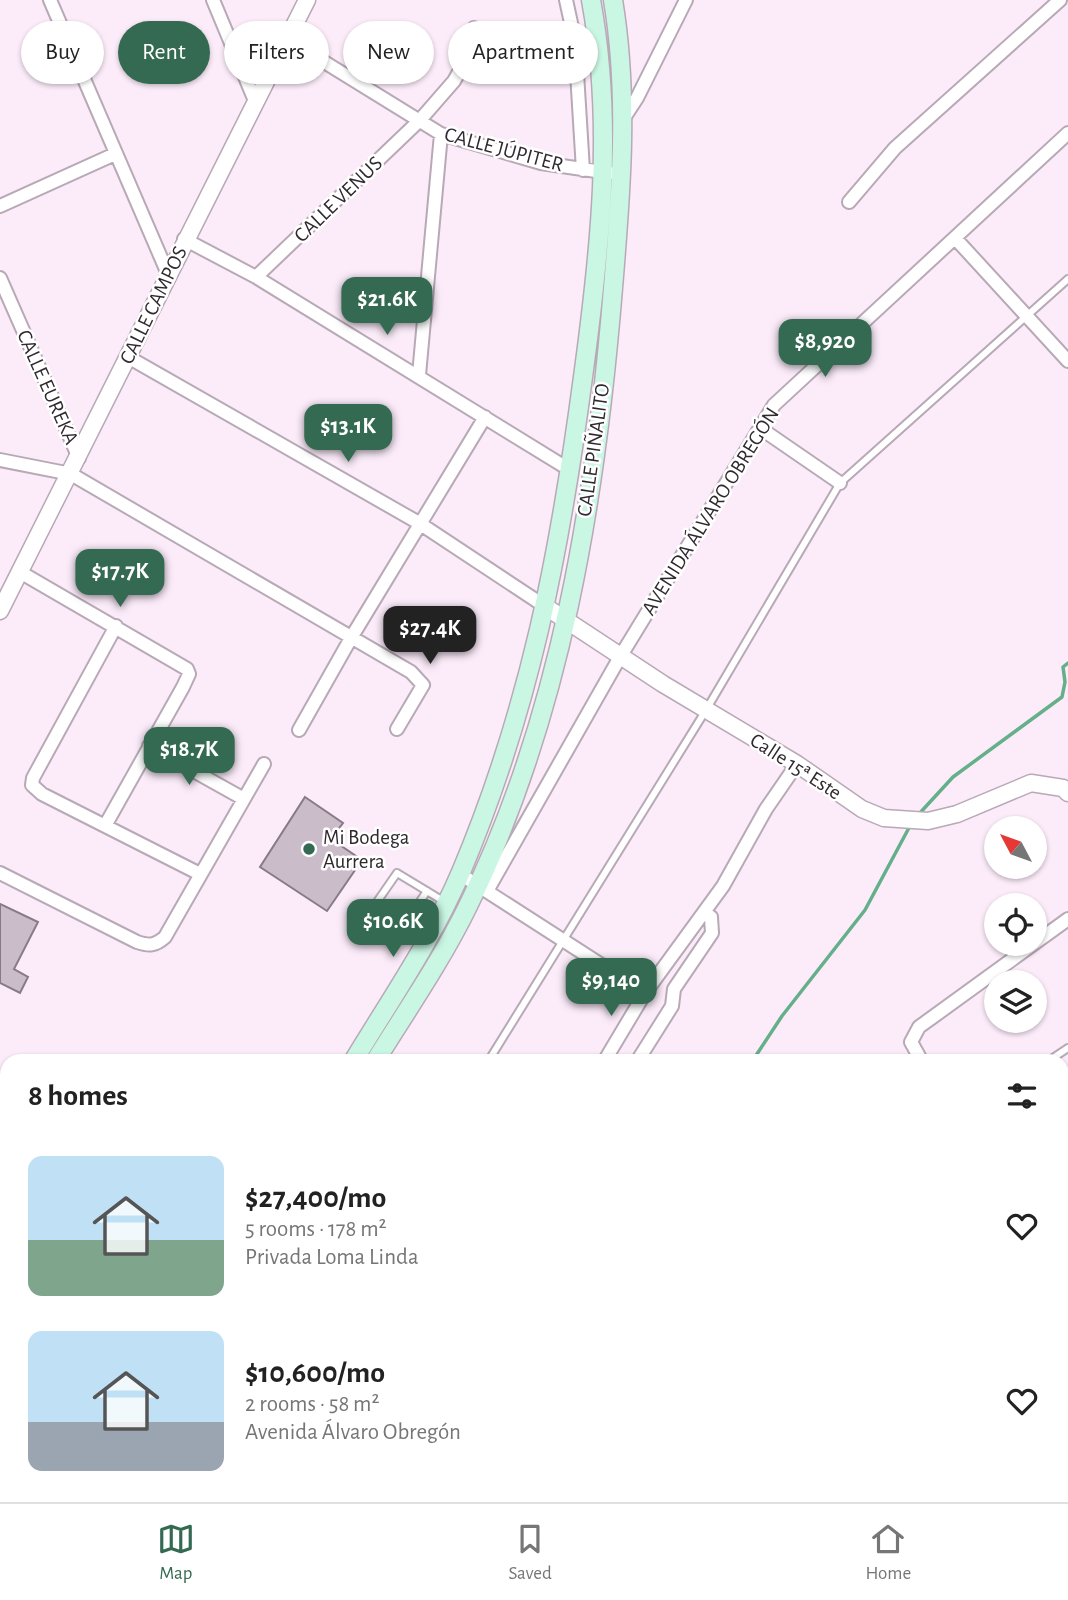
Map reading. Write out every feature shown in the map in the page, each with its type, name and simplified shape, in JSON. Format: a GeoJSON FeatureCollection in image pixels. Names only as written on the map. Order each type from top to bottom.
{"type":"FeatureCollection","features":[{"type":"Feature","properties":{"kind":"main road","name":"CALLE PIÑALITO"},"geometry":{"type":"LineString","coordinates":[[482,887],[536,733],[564,619],[594,449],[609,331],[612,173],[604,124],[592,0]]}},
{"type":"Feature","properties":{"kind":"main road","name":"CALLE PIÑALITO"},"geometry":{"type":"LineString","coordinates":[[460,874],[511,738],[546,607],[570,470],[612,173],[623,121],[613,0]]}},
{"type":"Feature","properties":{"kind":"main road"},"geometry":{"type":"LineString","coordinates":[[358,1054],[432,933],[460,874]]}},
{"type":"Feature","properties":{"kind":"main road","name":"AVENIDA ÁLVARO OBREGÓN"},"geometry":{"type":"LineString","coordinates":[[380,1054],[482,887]]}},
{"type":"Feature","properties":{"kind":"street"},"geometry":{"type":"LineString","coordinates":[[50,0],[168,274]]}},
{"type":"Feature","properties":{"kind":"street"},"geometry":{"type":"LineString","coordinates":[[213,0],[255,102]]}},
{"type":"Feature","properties":{"kind":"street","name":"CALLE CAMPOS"},"geometry":{"type":"LineString","coordinates":[[296,21],[307,0]]}},
{"type":"Feature","properties":{"kind":"street"},"geometry":{"type":"LineString","coordinates":[[566,0],[575,41],[583,170]]}},
{"type":"Feature","properties":{"kind":"street"},"geometry":{"type":"LineString","coordinates":[[849,202],[895,148],[1060,0]]}},
{"type":"Feature","properties":{"kind":"street"},"geometry":{"type":"LineString","coordinates":[[604,124],[623,121],[681,2]]}},
{"type":"Feature","properties":{"kind":"street","name":"CALLE JÚPITER"},"geometry":{"type":"LineString","coordinates":[[329,65],[441,134],[541,163],[612,173]]}},
{"type":"Feature","properties":{"kind":"street","name":"CALLE CAMPOS"},"geometry":{"type":"LineString","coordinates":[[0,611],[79,458],[184,239],[264,84]]}},
{"type":"Feature","properties":{"kind":"street","name":"CALLE VENUS"},"geometry":{"type":"LineString","coordinates":[[256,277],[420,120],[449,84]]}},
{"type":"Feature","properties":{"kind":"street","name":"AVENIDA ÁLVARO OBREGÓN"},"geometry":{"type":"LineString","coordinates":[[482,887],[760,428],[790,388],[1068,133]]}},
{"type":"Feature","properties":{"kind":"street"},"geometry":{"type":"LineString","coordinates":[[419,375],[441,134]]}},
{"type":"Feature","properties":{"kind":"street"},"geometry":{"type":"LineString","coordinates":[[0,206],[115,154]]}},
{"type":"Feature","properties":{"kind":"street"},"geometry":{"type":"LineString","coordinates":[[955,238],[1068,361]]}},
{"type":"Feature","properties":{"kind":"street"},"geometry":{"type":"LineString","coordinates":[[184,239],[256,277],[570,470]]}},
{"type":"Feature","properties":{"kind":"street","name":"CALLE EUREKA"},"geometry":{"type":"LineString","coordinates":[[0,278],[79,458]]}},
{"type":"Feature","properties":{"kind":"street"},"geometry":{"type":"LineString","coordinates":[[128,358],[419,523],[546,607]]}},
{"type":"Feature","properties":{"kind":"street"},"geometry":{"type":"LineString","coordinates":[[299,730],[419,523],[485,417]]}},
{"type":"Feature","properties":{"kind":"street"},"geometry":{"type":"LineString","coordinates":[[760,428],[840,484]]}},
{"type":"Feature","properties":{"kind":"street"},"geometry":{"type":"LineString","coordinates":[[0,460],[71,474],[411,672],[423,685],[397,729]]}},
{"type":"Feature","properties":{"kind":"street"},"geometry":{"type":"LineString","coordinates":[[20,572],[182,665],[189,674],[106,824]]}},
{"type":"Feature","properties":{"kind":"street","name":"Calle 15ª Este"},"geometry":{"type":"LineString","coordinates":[[546,607],[620,657],[797,764],[862,810],[905,822],[928,821],[957,814],[1031,783],[1067,789]]}},
{"type":"Feature","properties":{"kind":"street"},"geometry":{"type":"LineString","coordinates":[[116,626],[33,778],[33,786],[42,794],[106,824],[200,874]]}},
{"type":"Feature","properties":{"kind":"street"},"geometry":{"type":"LineString","coordinates":[[149,746],[244,799]]}},
{"type":"Feature","properties":{"kind":"street"},"geometry":{"type":"LineString","coordinates":[[0,873],[147,945],[158,944],[165,937],[264,764]]}},
{"type":"Feature","properties":{"kind":"street"},"geometry":{"type":"LineString","coordinates":[[609,1054],[646,993],[704,913],[797,764]]}},
{"type":"Feature","properties":{"kind":"street"},"geometry":{"type":"LineString","coordinates":[[460,874],[646,993]]}},
{"type":"Feature","properties":{"kind":"street"},"geometry":{"type":"LineString","coordinates":[[642,1054],[672,1006],[674,989],[712,933],[711,917],[704,913]]}},
{"type":"Feature","properties":{"kind":"street"},"geometry":{"type":"LineString","coordinates":[[916,1054],[913,1050],[912,1035],[1068,919]]}},
{"type":"Feature","properties":{"kind":"lane"},"geometry":{"type":"LineString","coordinates":[[493,1054],[706,710],[840,484],[1068,279]]}},
{"type":"Feature","properties":{"kind":"lane"},"geometry":{"type":"LineString","coordinates":[[427,891],[392,943],[363,922],[397,873],[446,902]]}},
{"type":"Feature","properties":{"kind":"building","name":"Mi Bodega Aurrera"},"geometry":{"type":"Polygon","coordinates":[[[305,797],[343,823],[331,839],[362,860],[327,911],[260,867],[305,797]]]}},
{"type":"Feature","properties":{"kind":"building"},"geometry":{"type":"Polygon","coordinates":[[[0,904],[38,922],[14,969],[28,977],[20,993],[0,983],[0,904]]]}},
{"type":"Feature","properties":{"kind":"waterway"},"geometry":{"type":"LineString","coordinates":[[918,815],[953,777],[1062,697],[1065,682],[1063,667],[1068,663]]}},
{"type":"Feature","properties":{"kind":"waterway"},"geometry":{"type":"LineString","coordinates":[[757,1054],[782,1016],[865,910],[911,824]]}},
{"type":"Feature","properties":{"kind":"place","name":"Mi Bodega Aurrera"},"geometry":{"type":"Point","coordinates":[309,849]}}]}
